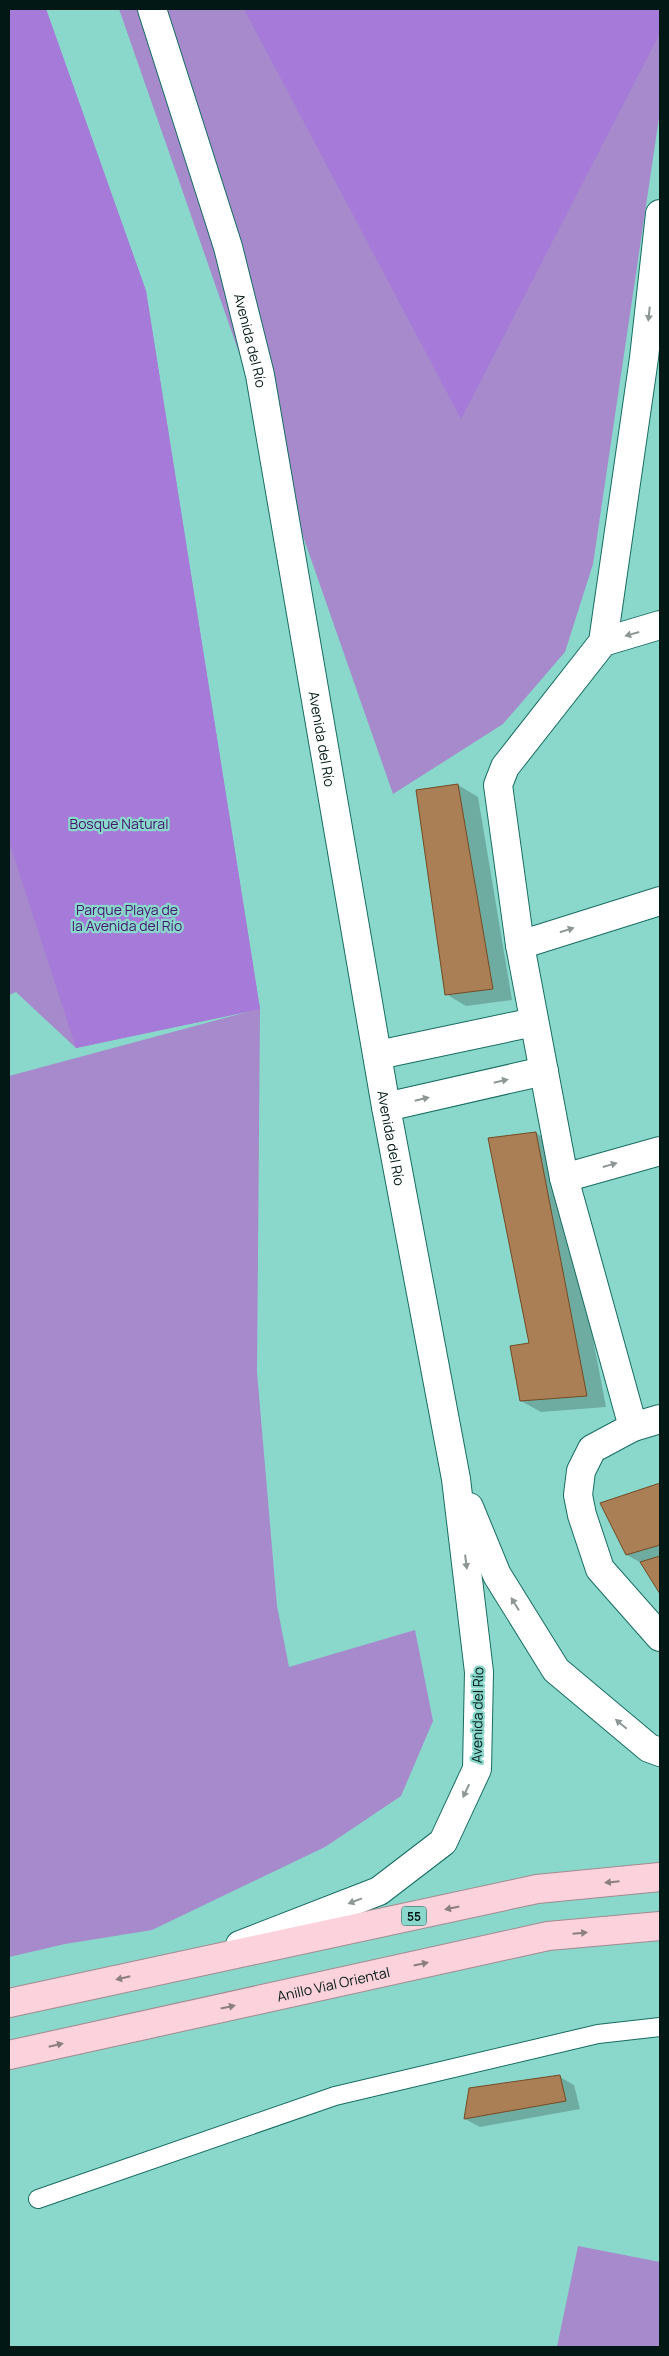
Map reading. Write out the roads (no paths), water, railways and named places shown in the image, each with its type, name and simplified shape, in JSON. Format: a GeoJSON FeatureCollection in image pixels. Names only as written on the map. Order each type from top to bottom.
{"type":"FeatureCollection","features":[{"type":"Feature","properties":{"kind":"highway","name":"55"},"geometry":{"type":"LineString","coordinates":[[9,2003],[537,1889],[660,1877]]}},
{"type":"Feature","properties":{"kind":"highway","name":"Anillo Vial Oriental"},"geometry":{"type":"LineString","coordinates":[[9,2056],[548,1936],[660,1926]]}},
{"type":"Feature","properties":{"kind":"main road","name":"Avenida del Río"},"geometry":{"type":"LineString","coordinates":[[152,9],[228,247],[260,375],[386,1107],[456,1479],[479,1672],[476,1769],[443,1842],[379,1892],[180,1966]]}},
{"type":"Feature","properties":{"kind":"main road"},"geometry":{"type":"LineString","coordinates":[[634,1427],[564,1178],[520,945],[498,785],[505,767],[603,642],[652,355],[660,214]]}},
{"type":"Feature","properties":{"kind":"main road"},"geometry":{"type":"LineString","coordinates":[[603,642],[660,625]]}},
{"type":"Feature","properties":{"kind":"main road"},"geometry":{"type":"LineString","coordinates":[[520,945],[660,901]]}},
{"type":"Feature","properties":{"kind":"main road"},"geometry":{"type":"LineString","coordinates":[[378,1055],[534,1022]]}},
{"type":"Feature","properties":{"kind":"main road"},"geometry":{"type":"LineString","coordinates":[[386,1107],[544,1071]]}},
{"type":"Feature","properties":{"kind":"main road"},"geometry":{"type":"LineString","coordinates":[[564,1178],[660,1151]]}},
{"type":"Feature","properties":{"kind":"main road"},"geometry":{"type":"LineString","coordinates":[[660,1419],[634,1427],[592,1449],[581,1471],[578,1495],[582,1515],[600,1569],[660,1637]]}},
{"type":"Feature","properties":{"kind":"main road","name":"Avenida del Río"},"geometry":{"type":"LineString","coordinates":[[456,1479],[497,1575],[556,1670],[649,1748],[660,1752]]}},
{"type":"Feature","properties":{"kind":"lane"},"geometry":{"type":"LineString","coordinates":[[38,2199],[335,2096],[598,2034],[660,2027]]}},
{"type":"Feature","properties":{"kind":"park label","name":"Bosque Natural"},"geometry":{"type":"Point","coordinates":[119,823]}},
{"type":"Feature","properties":{"kind":"park label","name":"Parque Playa de la Avenida del Río"},"geometry":{"type":"Point","coordinates":[127,918]}}]}
